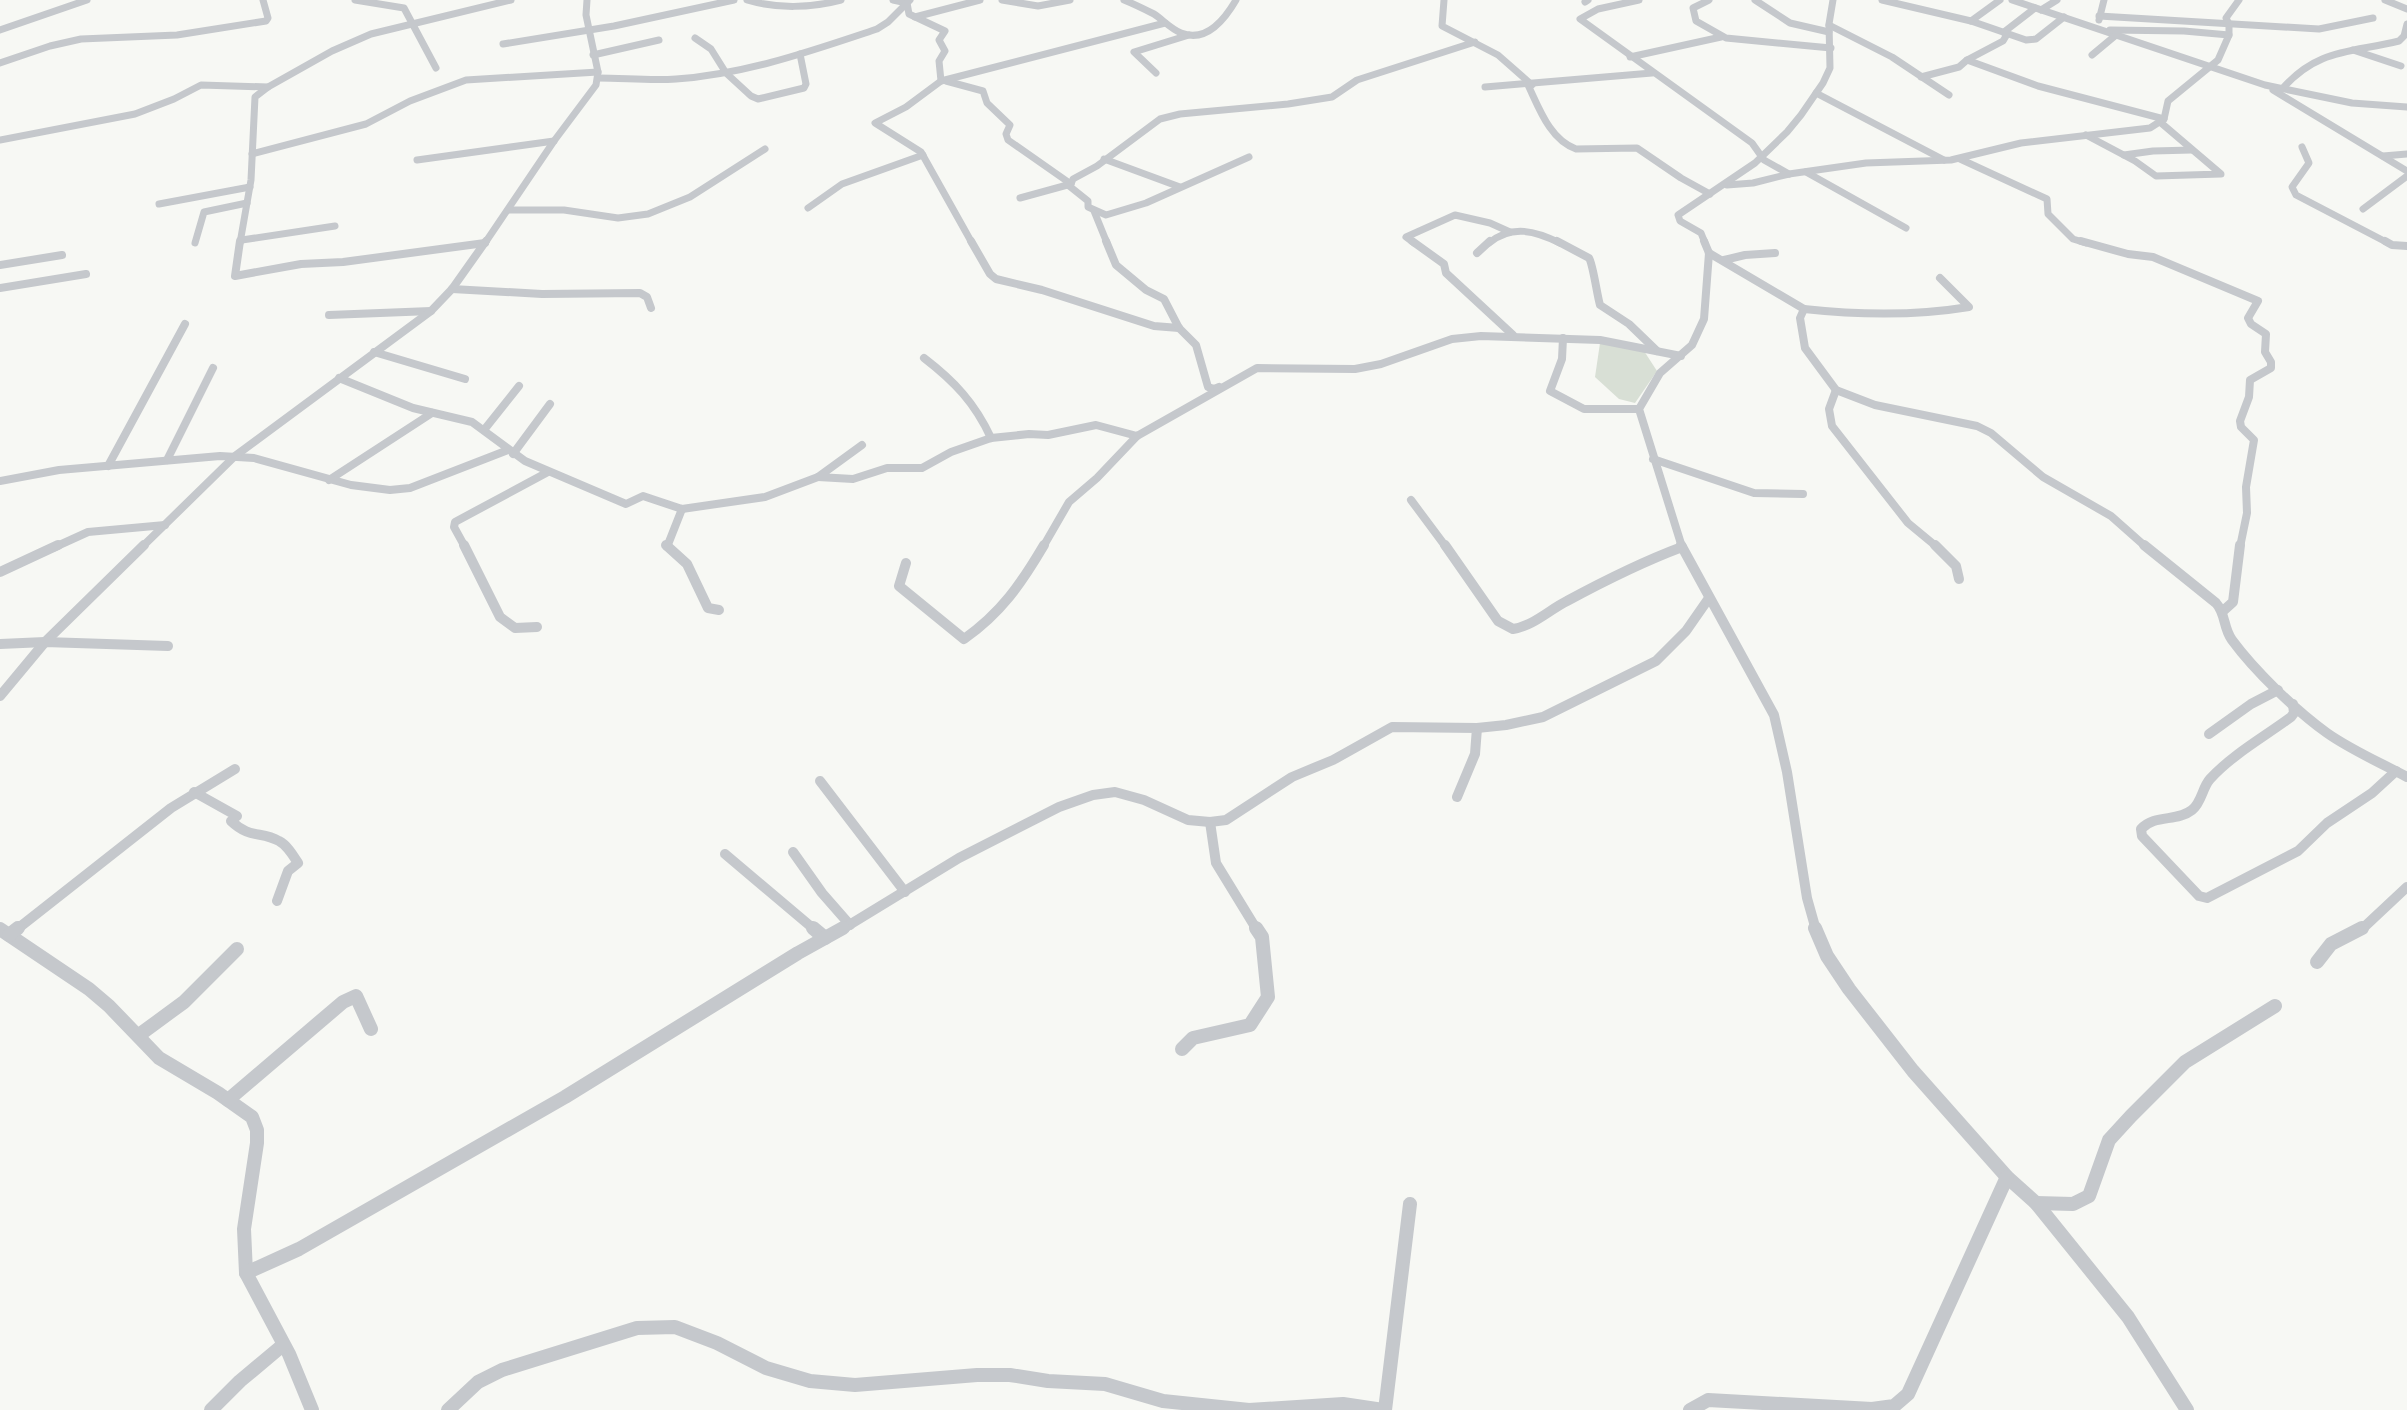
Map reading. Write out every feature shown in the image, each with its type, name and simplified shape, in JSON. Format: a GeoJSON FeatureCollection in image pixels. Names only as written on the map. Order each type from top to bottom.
{"type":"FeatureCollection","features":[{"type":"Feature","properties":{"kind":"street"},"geometry":{"type":"LineString","coordinates":[[0,30],[87,0]]}},
{"type":"Feature","properties":{"kind":"street"},"geometry":{"type":"LineString","coordinates":[[0,63],[50,46],[81,39],[177,35],[258,22],[268,19],[262,0]]}},
{"type":"Feature","properties":{"kind":"street"},"geometry":{"type":"LineString","coordinates":[[355,0],[404,8],[436,68]]}},
{"type":"Feature","properties":{"kind":"street"},"geometry":{"type":"LineString","coordinates":[[485,243],[344,262],[301,264],[235,276],[250,187],[255,96],[361,38],[511,0]]}},
{"type":"Feature","properties":{"kind":"street"},"geometry":{"type":"LineString","coordinates":[[0,696],[45,642],[235,456],[431,310],[452,289],[554,141],[590,96],[598,75],[586,15],[587,0]]}},
{"type":"Feature","properties":{"kind":"street"},"geometry":{"type":"LineString","coordinates":[[503,44],[589,30],[734,0]]}},
{"type":"Feature","properties":{"kind":"street"},"geometry":{"type":"LineString","coordinates":[[747,0],[773,5],[798,6],[825,5],[841,0]]}},
{"type":"Feature","properties":{"kind":"street"},"geometry":{"type":"LineString","coordinates":[[893,0],[909,1]]}},
{"type":"Feature","properties":{"kind":"street"},"geometry":{"type":"LineString","coordinates":[[915,17],[980,0]]}},
{"type":"Feature","properties":{"kind":"street"},"geometry":{"type":"LineString","coordinates":[[1002,0],[1038,6],[1070,0]]}},
{"type":"Feature","properties":{"kind":"street"},"geometry":{"type":"LineString","coordinates":[[1124,0],[1189,35]]}},
{"type":"Feature","properties":{"kind":"street"},"geometry":{"type":"LineString","coordinates":[[1156,72],[1134,52],[1189,35],[1208,32],[1228,14],[1236,0]]}},
{"type":"Feature","properties":{"kind":"street"},"geometry":{"type":"LineString","coordinates":[[1444,0],[1442,26],[1498,55],[1530,85],[1543,120],[1570,147],[1576,149],[1637,148],[1680,178],[1710,194]]}},
{"type":"Feature","properties":{"kind":"street"},"geometry":{"type":"LineString","coordinates":[[1639,0],[1593,11],[1583,15],[1580,19],[1752,143],[1762,158],[1789,174]]}},
{"type":"Feature","properties":{"kind":"street"},"geometry":{"type":"LineString","coordinates":[[1709,0],[1693,8],[1694,17],[1696,21],[1721,37]]}},
{"type":"Feature","properties":{"kind":"street"},"geometry":{"type":"LineString","coordinates":[[1755,0],[1790,23],[1829,29],[1892,57],[1949,95]]}},
{"type":"Feature","properties":{"kind":"street"},"geometry":{"type":"LineString","coordinates":[[1833,0],[1829,29],[1830,69],[1800,117],[1762,158],[1727,185],[1678,215],[1680,220],[1701,233],[1709,253],[1704,319],[1692,345],[1655,379],[1641,401],[1639,409],[1653,459],[1683,547],[1774,716],[1787,772],[1807,898],[1816,930],[1827,956],[1849,989],[1928,1089],[2007,1177],[2036,1203],[2128,1317],[2187,1410]]}},
{"type":"Feature","properties":{"kind":"street"},"geometry":{"type":"LineString","coordinates":[[1882,0],[1971,21],[2032,40],[2064,17]]}},
{"type":"Feature","properties":{"kind":"street"},"geometry":{"type":"LineString","coordinates":[[1971,21],[2000,0]]}},
{"type":"Feature","properties":{"kind":"street"},"geometry":{"type":"LineString","coordinates":[[2012,0],[2265,85],[2352,104],[2407,107]]}},
{"type":"Feature","properties":{"kind":"street"},"geometry":{"type":"LineString","coordinates":[[2004,32],[2038,9],[2057,0]]}},
{"type":"Feature","properties":{"kind":"street"},"geometry":{"type":"LineString","coordinates":[[2099,30],[2099,16],[2104,0]]}},
{"type":"Feature","properties":{"kind":"street"},"geometry":{"type":"LineString","coordinates":[[1727,185],[1753,183],[1789,174],[1866,163],[1960,159],[2009,145],[2145,129],[2162,120],[2168,101],[2218,60],[2229,34],[2227,16],[2239,0]]}},
{"type":"Feature","properties":{"kind":"street"},"geometry":{"type":"LineString","coordinates":[[2385,0],[2407,9]]}},
{"type":"Feature","properties":{"kind":"street"},"geometry":{"type":"LineString","coordinates":[[909,1],[908,12],[945,32],[939,40],[945,51],[939,61],[943,81]]}},
{"type":"Feature","properties":{"kind":"street"},"geometry":{"type":"LineString","coordinates":[[252,154],[366,124],[410,101],[466,80],[598,75],[675,79],[726,73],[776,63],[877,29],[888,22],[909,1]]}},
{"type":"Feature","properties":{"kind":"street"},"geometry":{"type":"LineString","coordinates":[[2099,16],[2319,29],[2373,18]]}},
{"type":"Feature","properties":{"kind":"street"},"geometry":{"type":"LineString","coordinates":[[1166,23],[943,81],[906,107],[875,123],[918,149],[923,155],[992,277],[1154,326],[1179,327]]}},
{"type":"Feature","properties":{"kind":"street"},"geometry":{"type":"LineString","coordinates":[[2282,89],[2294,73],[2306,65],[2350,49],[2399,40],[2404,36],[2407,24]]}},
{"type":"Feature","properties":{"kind":"street"},"geometry":{"type":"LineString","coordinates":[[2099,30],[2229,34]]}},
{"type":"Feature","properties":{"kind":"street"},"geometry":{"type":"LineString","coordinates":[[1920,77],[1964,64],[1966,60],[2003,41],[2006,36],[2004,32]]}},
{"type":"Feature","properties":{"kind":"street"},"geometry":{"type":"LineString","coordinates":[[2092,55],[2116,35]]}},
{"type":"Feature","properties":{"kind":"street"},"geometry":{"type":"LineString","coordinates":[[1630,57],[1721,37],[1831,48]]}},
{"type":"Feature","properties":{"kind":"street"},"geometry":{"type":"LineString","coordinates":[[696,38],[711,49],[726,73],[755,98],[802,89],[806,84],[800,54]]}},
{"type":"Feature","properties":{"kind":"street"},"geometry":{"type":"LineString","coordinates":[[593,55],[659,40]]}},
{"type":"Feature","properties":{"kind":"street"},"geometry":{"type":"LineString","coordinates":[[1020,198],[1069,184],[1160,119],[1332,97],[1357,80],[1475,42]]}},
{"type":"Feature","properties":{"kind":"street"},"geometry":{"type":"LineString","coordinates":[[2350,49],[2401,66]]}},
{"type":"Feature","properties":{"kind":"street"},"geometry":{"type":"LineString","coordinates":[[1966,60],[2038,86],[2162,120],[2192,150],[2221,174],[2156,176],[2086,135]]}},
{"type":"Feature","properties":{"kind":"street"},"geometry":{"type":"LineString","coordinates":[[1485,87],[1652,73]]}},
{"type":"Feature","properties":{"kind":"street"},"geometry":{"type":"LineString","coordinates":[[943,81],[983,91],[987,103],[1010,125],[1006,134],[1008,140],[1069,184],[1088,201],[1088,207],[1106,216],[1146,203],[1249,157]]}},
{"type":"Feature","properties":{"kind":"street"},"geometry":{"type":"LineString","coordinates":[[0,140],[135,114],[174,99],[201,85],[268,87]]}},
{"type":"Feature","properties":{"kind":"street"},"geometry":{"type":"LineString","coordinates":[[2265,85],[2407,171]]}},
{"type":"Feature","properties":{"kind":"street"},"geometry":{"type":"LineString","coordinates":[[1816,93],[1945,160]]}},
{"type":"Feature","properties":{"kind":"street"},"geometry":{"type":"LineString","coordinates":[[417,160],[554,141]]}},
{"type":"Feature","properties":{"kind":"street"},"geometry":{"type":"LineString","coordinates":[[1752,143],[1776,144]]}},
{"type":"Feature","properties":{"kind":"street"},"geometry":{"type":"LineString","coordinates":[[2302,147],[2309,163],[2292,187],[2296,195],[2392,246],[2407,246]]}},
{"type":"Feature","properties":{"kind":"street"},"geometry":{"type":"LineString","coordinates":[[508,210],[564,210],[618,218],[648,214],[690,197],[765,149]]}},
{"type":"Feature","properties":{"kind":"street"},"geometry":{"type":"LineString","coordinates":[[2122,155],[2192,150]]}},
{"type":"Feature","properties":{"kind":"street"},"geometry":{"type":"LineString","coordinates":[[2383,156],[2407,154]]}},
{"type":"Feature","properties":{"kind":"street"},"geometry":{"type":"LineString","coordinates":[[808,208],[842,184],[923,155]]}},
{"type":"Feature","properties":{"kind":"street"},"geometry":{"type":"LineString","coordinates":[[1104,159],[1180,187]]}},
{"type":"Feature","properties":{"kind":"street"},"geometry":{"type":"LineString","coordinates":[[1960,159],[2047,199],[2048,214],[2073,238],[2128,254],[2153,257],[2258,302],[2248,318],[2251,324],[2266,334],[2265,352],[2271,362],[2271,368],[2250,380],[2249,397],[2240,421],[2241,427],[2254,440],[2254,449],[2246,488],[2247,513],[2243,525],[2233,602],[2223,611]]}},
{"type":"Feature","properties":{"kind":"street"},"geometry":{"type":"LineString","coordinates":[[1806,172],[1906,228]]}},
{"type":"Feature","properties":{"kind":"street"},"geometry":{"type":"LineString","coordinates":[[2363,208],[2407,176]]}},
{"type":"Feature","properties":{"kind":"street"},"geometry":{"type":"LineString","coordinates":[[159,204],[250,187]]}},
{"type":"Feature","properties":{"kind":"street"},"geometry":{"type":"LineString","coordinates":[[195,243],[204,212],[247,203]]}},
{"type":"Feature","properties":{"kind":"street"},"geometry":{"type":"LineString","coordinates":[[1094,211],[1116,265],[1146,290],[1164,299],[1179,327],[1196,345],[1208,387],[1214,389],[1222,386]]}},
{"type":"Feature","properties":{"kind":"street"},"geometry":{"type":"LineString","coordinates":[[1510,232],[1490,223],[1455,215],[1406,237],[1444,264],[1446,273],[1513,335]]}},
{"type":"Feature","properties":{"kind":"street"},"geometry":{"type":"LineString","coordinates":[[242,240],[335,226]]}},
{"type":"Feature","properties":{"kind":"street"},"geometry":{"type":"LineString","coordinates":[[1477,253],[1498,234],[1534,231],[1592,260],[1592,275],[1600,305],[1629,324],[1657,351]]}},
{"type":"Feature","properties":{"kind":"street"},"geometry":{"type":"LineString","coordinates":[[1709,253],[1804,309],[1850,314],[1944,311],[1969,307],[1940,278]]}},
{"type":"Feature","properties":{"kind":"street"},"geometry":{"type":"LineString","coordinates":[[1724,260],[1745,255],[1775,253]]}},
{"type":"Feature","properties":{"kind":"street"},"geometry":{"type":"LineString","coordinates":[[0,265],[62,255]]}},
{"type":"Feature","properties":{"kind":"street"},"geometry":{"type":"LineString","coordinates":[[0,288],[86,274]]}},
{"type":"Feature","properties":{"kind":"street"},"geometry":{"type":"LineString","coordinates":[[452,289],[542,294],[640,293],[647,297],[651,308]]}},
{"type":"Feature","properties":{"kind":"street"},"geometry":{"type":"LineString","coordinates":[[1804,309],[1800,318],[1805,348],[1836,390],[1875,405],[1963,422],[1984,429],[2043,477],[2111,516],[2223,611],[2226,630],[2232,640],[2278,690],[2327,733],[2402,774],[2326,823],[2298,851],[2207,898],[2199,896],[2142,836],[2141,829],[2144,824],[2152,821],[2190,812],[2200,801],[2207,782],[2291,717],[2294,713],[2293,704]]}},
{"type":"Feature","properties":{"kind":"street"},"geometry":{"type":"LineString","coordinates":[[329,315],[431,310]]}},
{"type":"Feature","properties":{"kind":"street"},"geometry":{"type":"LineString","coordinates":[[108,466],[185,324]]}},
{"type":"Feature","properties":{"kind":"street"},"geometry":{"type":"LineString","coordinates":[[906,563],[899,586],[964,639],[988,622],[1024,579],[1069,502],[1097,478],[1137,436],[1257,368],[1355,369],[1380,364],[1452,339],[1513,335],[1600,340],[1681,356]]}},
{"type":"Feature","properties":{"kind":"street"},"geometry":{"type":"LineString","coordinates":[[1563,338],[1562,359],[1550,391],[1584,409],[1639,409]]}},
{"type":"Feature","properties":{"kind":"street"},"geometry":{"type":"LineString","coordinates":[[374,352],[465,379]]}},
{"type":"Feature","properties":{"kind":"street"},"geometry":{"type":"LineString","coordinates":[[924,358],[960,386],[976,408],[991,438]]}},
{"type":"Feature","properties":{"kind":"street"},"geometry":{"type":"LineString","coordinates":[[167,460],[213,368]]}},
{"type":"Feature","properties":{"kind":"street"},"geometry":{"type":"LineString","coordinates":[[339,378],[432,413],[462,418],[484,430],[510,452],[549,472],[626,504],[643,496],[682,509],[765,497],[818,477],[862,446]]}},
{"type":"Feature","properties":{"kind":"street"},"geometry":{"type":"LineString","coordinates":[[484,430],[519,386]]}},
{"type":"Feature","properties":{"kind":"street"},"geometry":{"type":"LineString","coordinates":[[1836,390],[1829,409],[1832,426],[1910,525],[1930,540],[1956,566],[1959,579]]}},
{"type":"Feature","properties":{"kind":"street"},"geometry":{"type":"LineString","coordinates":[[0,481],[43,471],[235,456],[281,464],[329,480],[385,490],[398,490],[410,488],[510,452],[550,404]]}},
{"type":"Feature","properties":{"kind":"street"},"geometry":{"type":"LineString","coordinates":[[329,480],[432,413]]}},
{"type":"Feature","properties":{"kind":"street"},"geometry":{"type":"LineString","coordinates":[[818,477],[853,479],[887,468],[922,468],[951,452],[991,438],[1029,434],[1048,435],[1096,425],[1137,436]]}},
{"type":"Feature","properties":{"kind":"street"},"geometry":{"type":"LineString","coordinates":[[1653,459],[1754,493],[1803,494]]}},
{"type":"Feature","properties":{"kind":"street"},"geometry":{"type":"LineString","coordinates":[[537,627],[515,628],[500,617],[480,573],[454,527],[455,522],[462,517],[549,472]]}},
{"type":"Feature","properties":{"kind":"street"},"geometry":{"type":"LineString","coordinates":[[1411,501],[1463,568],[1497,621],[1513,629],[1525,626],[1542,614],[1613,577],[1683,547]]}},
{"type":"Feature","properties":{"kind":"street"},"geometry":{"type":"LineString","coordinates":[[682,509],[666,546],[687,564],[708,608],[719,610]]}},
{"type":"Feature","properties":{"kind":"street"},"geometry":{"type":"LineString","coordinates":[[0,572],[88,532],[165,525]]}},
{"type":"Feature","properties":{"kind":"street"},"geometry":{"type":"LineString","coordinates":[[246,1273],[299,1249],[565,1097],[959,858],[1059,807],[1093,795],[1115,792],[1144,800],[1188,820],[1210,822],[1226,819],[1292,777],[1333,760],[1392,727],[1477,728],[1506,725],[1543,717],[1656,661],[1686,631],[1709,598]]}},
{"type":"Feature","properties":{"kind":"street"},"geometry":{"type":"LineString","coordinates":[[0,644],[45,642],[168,646]]}},
{"type":"Feature","properties":{"kind":"street"},"geometry":{"type":"LineString","coordinates":[[2209,734],[2251,704],[2278,690]]}},
{"type":"Feature","properties":{"kind":"street"},"geometry":{"type":"LineString","coordinates":[[1457,797],[1475,754],[1477,728]]}},
{"type":"Feature","properties":{"kind":"street"},"geometry":{"type":"LineString","coordinates":[[235,768],[194,792],[4,932],[89,989],[139,1035],[159,1058],[252,1117],[257,1130],[257,1143],[244,1228],[246,1273],[283,1345],[312,1410]]}},
{"type":"Feature","properties":{"kind":"street"},"geometry":{"type":"LineString","coordinates":[[820,781],[905,892]]}},
{"type":"Feature","properties":{"kind":"street"},"geometry":{"type":"LineString","coordinates":[[194,792],[237,816],[231,821],[242,831],[280,841],[292,853],[298,863],[288,871],[277,902]]}},
{"type":"Feature","properties":{"kind":"street"},"geometry":{"type":"LineString","coordinates":[[1182,1049],[1194,1038],[1250,1025],[1268,998],[1262,937],[1216,863],[1210,822]]}},
{"type":"Feature","properties":{"kind":"street"},"geometry":{"type":"LineString","coordinates":[[793,852],[822,893],[850,925]]}},
{"type":"Feature","properties":{"kind":"street"},"geometry":{"type":"LineString","coordinates":[[725,854],[825,938]]}},
{"type":"Feature","properties":{"kind":"street"},"geometry":{"type":"LineString","coordinates":[[2316,962],[2331,944],[2358,932],[2407,887]]}},
{"type":"Feature","properties":{"kind":"street"},"geometry":{"type":"LineString","coordinates":[[139,1035],[184,1002],[237,949]]}},
{"type":"Feature","properties":{"kind":"street"},"geometry":{"type":"LineString","coordinates":[[228,1100],[343,1002],[356,996],[371,1029]]}},
{"type":"Feature","properties":{"kind":"street"},"geometry":{"type":"LineString","coordinates":[[2036,1203],[2073,1204],[2089,1197],[2109,1140],[2131,1116],[2185,1062],[2275,1006]]}},
{"type":"Feature","properties":{"kind":"street"},"geometry":{"type":"LineString","coordinates":[[1690,1410],[1708,1400],[1872,1409],[1894,1406],[1908,1394],[2007,1177]]}},
{"type":"Feature","properties":{"kind":"street"},"geometry":{"type":"LineString","coordinates":[[448,1410],[478,1382],[502,1370],[638,1328],[675,1327],[717,1343],[766,1368],[810,1381],[855,1385],[977,1375],[1011,1375],[1048,1381],[1105,1384],[1163,1401],[1249,1410],[1343,1404],[1384,1410],[1410,1204]]}},
{"type":"Feature","properties":{"kind":"street"},"geometry":{"type":"LineString","coordinates":[[211,1410],[240,1381],[283,1345]]}},
{"type":"Feature","properties":{"kind":"shaded area"},"geometry":{"type":"Polygon","coordinates":[[[1600,343],[1644,351],[1657,371],[1635,403],[1619,399],[1595,377],[1600,343]]]}}]}
